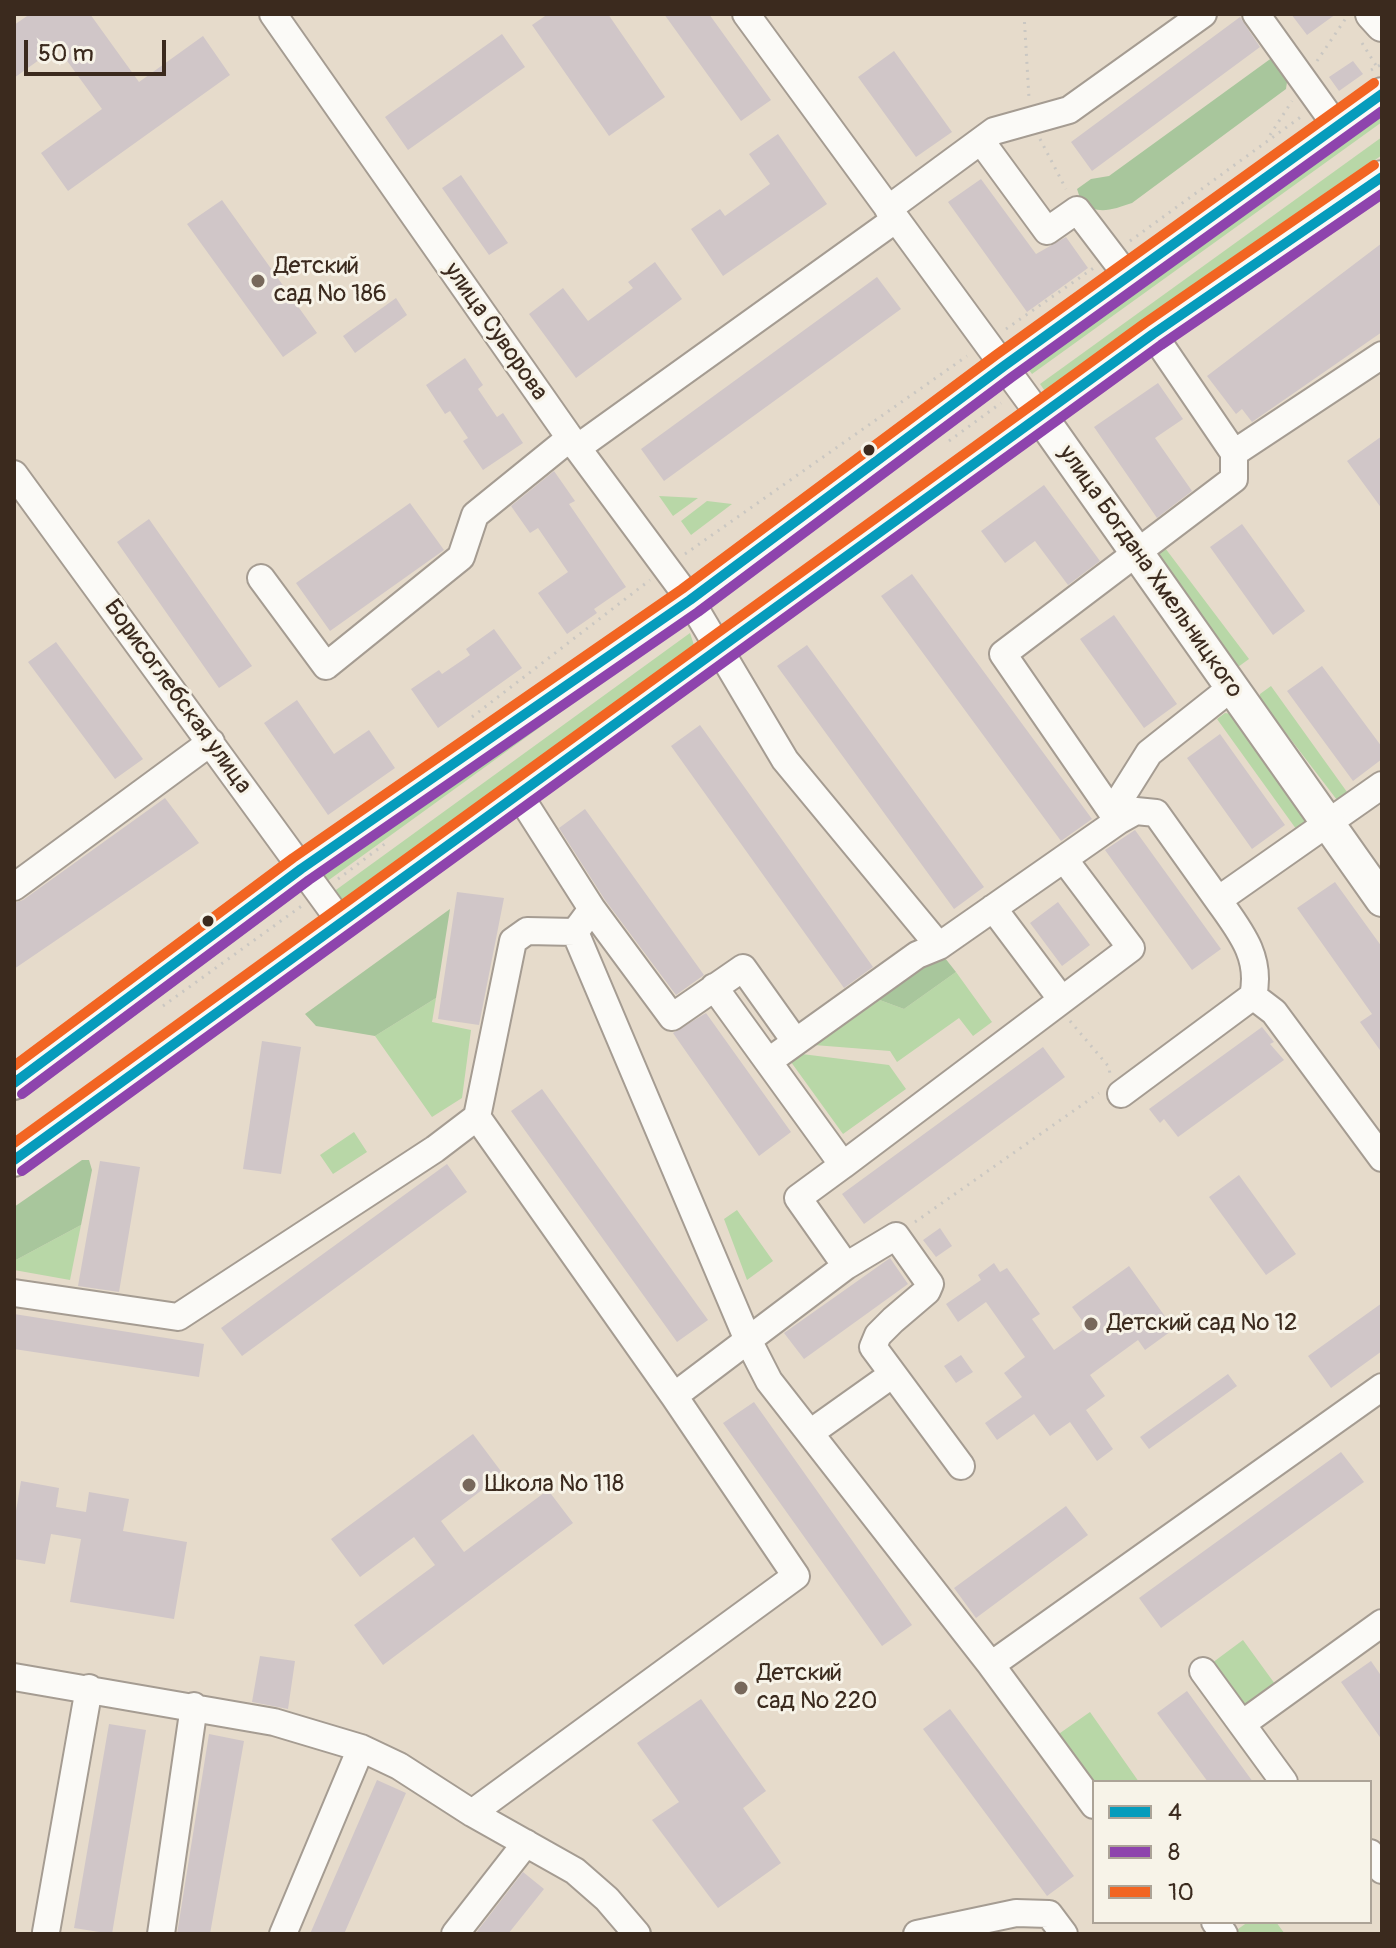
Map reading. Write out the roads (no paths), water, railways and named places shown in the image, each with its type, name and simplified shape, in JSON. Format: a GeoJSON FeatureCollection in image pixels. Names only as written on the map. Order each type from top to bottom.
{"type":"FeatureCollection","features":[{"type":"Feature","properties":{"kind":"main road"},"geometry":{"type":"LineString","coordinates":[[1372,14],[1382,25]]}},
{"type":"Feature","properties":{"kind":"main road"},"geometry":{"type":"LineString","coordinates":[[14,1083],[301,869],[690,600],[970,393],[995,355],[1374,84]]}},
{"type":"Feature","properties":{"kind":"main road"},"geometry":{"type":"LineString","coordinates":[[14,1160],[1153,334],[1382,177]]}},
{"type":"Feature","properties":{"kind":"main road","name":"улица Богдана Хмельницкого"},"geometry":{"type":"LineString","coordinates":[[1041,417],[1382,900]]}},
{"type":"Feature","properties":{"kind":"street","name":"улица Суворова"},"geometry":{"type":"LineString","coordinates":[[273,14],[573,443],[690,600],[785,760],[939,946]]}},
{"type":"Feature","properties":{"kind":"street","name":"улица Богдана Хмельницкого"},"geometry":{"type":"LineString","coordinates":[[746,14],[1041,417]]}},
{"type":"Feature","properties":{"kind":"street"},"geometry":{"type":"LineString","coordinates":[[261,578],[326,666],[461,557],[475,515],[892,214],[994,131],[1069,110],[1203,14]]}},
{"type":"Feature","properties":{"kind":"street"},"geometry":{"type":"LineString","coordinates":[[1256,14],[1328,116]]}},
{"type":"Feature","properties":{"kind":"street"},"geometry":{"type":"LineString","coordinates":[[981,141],[1047,231],[1077,210],[1120,266]]}},
{"type":"Feature","properties":{"kind":"street"},"geometry":{"type":"LineString","coordinates":[[1115,816],[1003,654],[1234,479],[1234,453],[1153,334]]}},
{"type":"Feature","properties":{"kind":"street"},"geometry":{"type":"LineString","coordinates":[[1234,453],[1382,355]]}},
{"type":"Feature","properties":{"kind":"street","name":"Борисоглебская улица"},"geometry":{"type":"LineString","coordinates":[[14,474],[340,921]]}},
{"type":"Feature","properties":{"kind":"street"},"geometry":{"type":"LineString","coordinates":[[769,1061],[917,955],[939,946],[1064,859],[1115,816],[1149,753],[1231,688]]}},
{"type":"Feature","properties":{"kind":"street"},"geometry":{"type":"LineString","coordinates":[[14,887],[211,742]]}},
{"type":"Feature","properties":{"kind":"street"},"geometry":{"type":"LineString","coordinates":[[1218,900],[1382,785]]}},
{"type":"Feature","properties":{"kind":"street"},"geometry":{"type":"LineString","coordinates":[[518,793],[592,909],[672,1017],[743,968],[795,1041]]}},
{"type":"Feature","properties":{"kind":"street"},"geometry":{"type":"LineString","coordinates":[[1113,1087],[1253,996],[1258,977],[1250,946],[1156,813],[1136,811],[1115,816]]}},
{"type":"Feature","properties":{"kind":"street"},"geometry":{"type":"LineString","coordinates":[[846,1266],[798,1198],[1131,948],[1064,859]]}},
{"type":"Feature","properties":{"kind":"street"},"geometry":{"type":"LineString","coordinates":[[993,908],[1059,1002]]}},
{"type":"Feature","properties":{"kind":"street"},"geometry":{"type":"LineString","coordinates":[[575,932],[592,909]]}},
{"type":"Feature","properties":{"kind":"street"},"geometry":{"type":"LineString","coordinates":[[14,1293],[178,1317],[435,1149],[477,1117],[513,941],[527,931],[575,932]]}},
{"type":"Feature","properties":{"kind":"street"},"geometry":{"type":"LineString","coordinates":[[575,932],[747,1338],[769,1381],[991,1665],[1092,1802]]}},
{"type":"Feature","properties":{"kind":"street"},"geometry":{"type":"LineString","coordinates":[[714,987],[843,1165]]}},
{"type":"Feature","properties":{"kind":"street"},"geometry":{"type":"LineString","coordinates":[[1253,996],[1274,1012],[1382,1158]]}},
{"type":"Feature","properties":{"kind":"street"},"geometry":{"type":"LineString","coordinates":[[472,1813],[796,1576],[674,1396],[477,1117]]}},
{"type":"Feature","properties":{"kind":"street"},"geometry":{"type":"LineString","coordinates":[[674,1396],[846,1266],[896,1236],[930,1284],[927,1291],[878,1335],[873,1347],[961,1466]]}},
{"type":"Feature","properties":{"kind":"street"},"geometry":{"type":"LineString","coordinates":[[810,1433],[893,1374]]}},
{"type":"Feature","properties":{"kind":"street"},"geometry":{"type":"LineString","coordinates":[[991,1665],[1382,1387]]}},
{"type":"Feature","properties":{"kind":"street"},"geometry":{"type":"LineString","coordinates":[[1242,1724],[1382,1623]]}},
{"type":"Feature","properties":{"kind":"street"},"geometry":{"type":"LineString","coordinates":[[1203,1671],[1283,1780]]}},
{"type":"Feature","properties":{"kind":"street"},"geometry":{"type":"LineString","coordinates":[[14,1677],[274,1722],[361,1748],[399,1766],[472,1813],[575,1871],[607,1899],[637,1934]]}},
{"type":"Feature","properties":{"kind":"street"},"geometry":{"type":"LineString","coordinates":[[46,1932],[89,1688]]}},
{"type":"Feature","properties":{"kind":"street"},"geometry":{"type":"LineString","coordinates":[[161,1934],[194,1706]]}},
{"type":"Feature","properties":{"kind":"street"},"geometry":{"type":"LineString","coordinates":[[283,1934],[361,1748]]}},
{"type":"Feature","properties":{"kind":"street"},"geometry":{"type":"LineString","coordinates":[[455,1934],[526,1843]]}},
{"type":"Feature","properties":{"kind":"street"},"geometry":{"type":"LineString","coordinates":[[917,1934],[963,1929],[1016,1913],[1049,1914],[1064,1934]]}},
{"type":"Feature","properties":{"kind":"place","name":"Детский сад № 186"},"geometry":{"type":"Point","coordinates":[258,281]}},
{"type":"Feature","properties":{"kind":"place","name":"Детский сад № 12"},"geometry":{"type":"Point","coordinates":[1091,1324]}},
{"type":"Feature","properties":{"kind":"place","name":"Школа № 118"},"geometry":{"type":"Point","coordinates":[469,1485]}},
{"type":"Feature","properties":{"kind":"place","name":"Детский сад № 220"},"geometry":{"type":"Point","coordinates":[741,1688]}}]}
